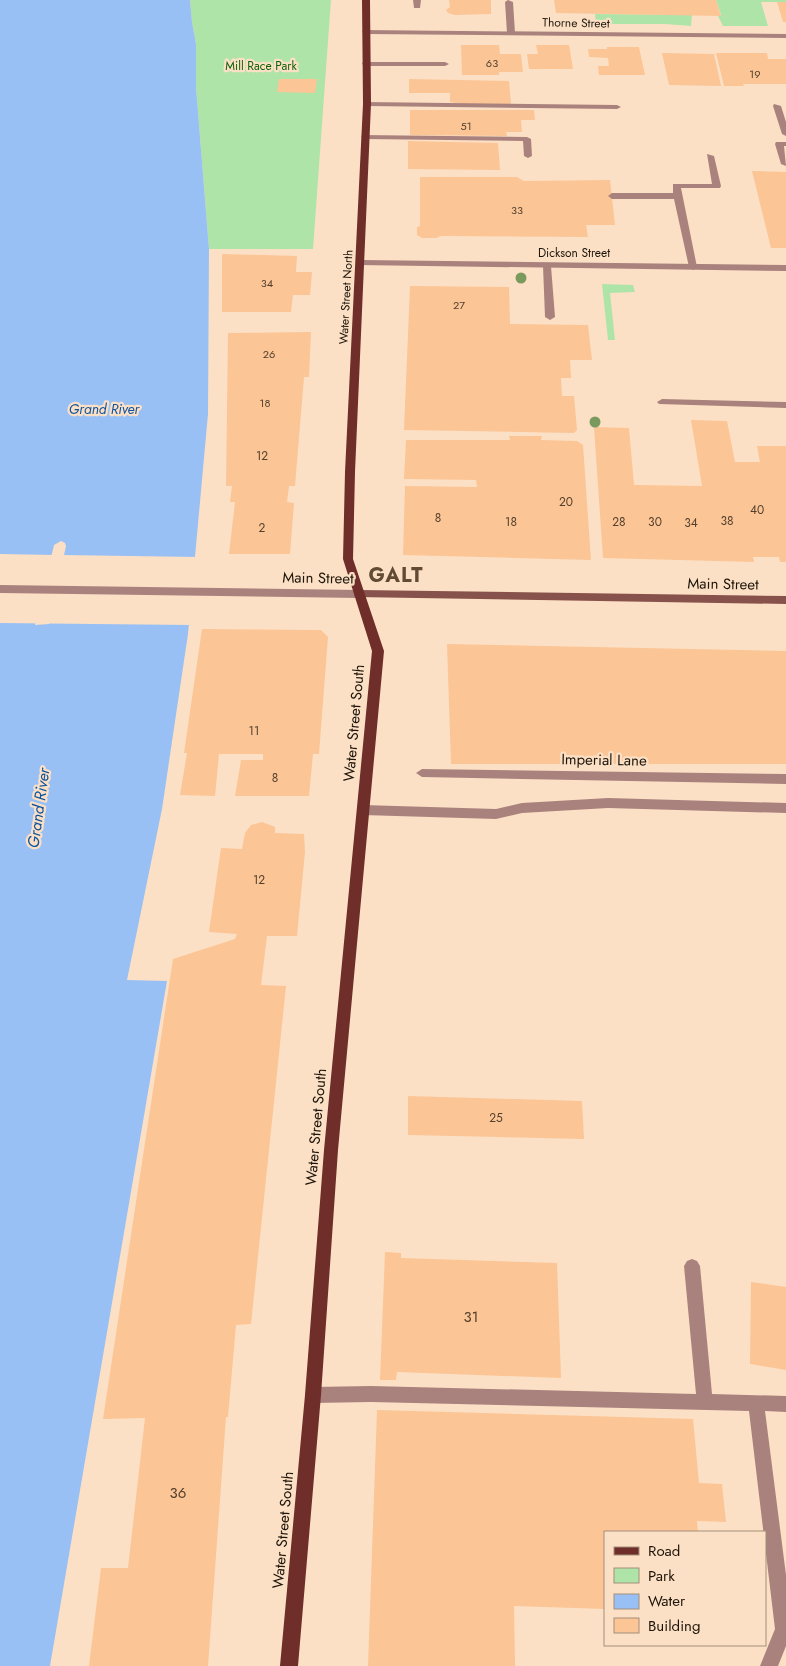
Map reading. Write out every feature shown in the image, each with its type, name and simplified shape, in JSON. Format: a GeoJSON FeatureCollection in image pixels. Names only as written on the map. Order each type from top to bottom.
{"type":"FeatureCollection","features":[{"type":"Feature","properties":{"kind":"main road","name":"Water Street North"},"geometry":{"type":"LineString","coordinates":[[359,594],[348,559],[366,137],[366,0]]}},
{"type":"Feature","properties":{"kind":"main road","name":"Main Street"},"geometry":{"type":"LineString","coordinates":[[359,594],[786,600]]}},
{"type":"Feature","properties":{"kind":"main road","name":"Water Street South"},"geometry":{"type":"LineString","coordinates":[[289,1666],[313,1395],[331,1150],[378,651],[359,594]]}},
{"type":"Feature","properties":{"kind":"street"},"geometry":{"type":"LineString","coordinates":[[509,2],[511,33]]}},
{"type":"Feature","properties":{"kind":"street","name":"Thorne Street"},"geometry":{"type":"LineString","coordinates":[[366,32],[786,36]]}},
{"type":"Feature","properties":{"kind":"street"},"geometry":{"type":"LineString","coordinates":[[366,64],[445,64]]}},
{"type":"Feature","properties":{"kind":"street"},"geometry":{"type":"LineString","coordinates":[[366,104],[617,106]]}},
{"type":"Feature","properties":{"kind":"street"},"geometry":{"type":"LineString","coordinates":[[778,106],[786,134]]}},
{"type":"Feature","properties":{"kind":"street"},"geometry":{"type":"LineString","coordinates":[[366,137],[527,139],[528,156]]}},
{"type":"Feature","properties":{"kind":"street"},"geometry":{"type":"LineString","coordinates":[[785,164],[779,144],[786,144]]}},
{"type":"Feature","properties":{"kind":"street"},"geometry":{"type":"LineString","coordinates":[[692,267],[676,186],[717,186],[710,156]]}},
{"type":"Feature","properties":{"kind":"street"},"geometry":{"type":"LineString","coordinates":[[612,196],[678,196]]}},
{"type":"Feature","properties":{"kind":"street","name":"Dickson Street"},"geometry":{"type":"LineString","coordinates":[[361,263],[786,268]]}},
{"type":"Feature","properties":{"kind":"street"},"geometry":{"type":"LineString","coordinates":[[547,266],[550,317]]}},
{"type":"Feature","properties":{"kind":"street"},"geometry":{"type":"LineString","coordinates":[[662,402],[786,405]]}},
{"type":"Feature","properties":{"kind":"street","name":"Main Street"},"geometry":{"type":"LineString","coordinates":[[0,589],[359,594]]}},
{"type":"Feature","properties":{"kind":"street","name":"Imperial Lane"},"geometry":{"type":"LineString","coordinates":[[422,773],[786,779]]}},
{"type":"Feature","properties":{"kind":"street"},"geometry":{"type":"LineString","coordinates":[[363,810],[496,814],[522,808],[608,803],[786,808]]}},
{"type":"Feature","properties":{"kind":"street"},"geometry":{"type":"LineString","coordinates":[[692,1266],[705,1402]]}},
{"type":"Feature","properties":{"kind":"street"},"geometry":{"type":"LineString","coordinates":[[313,1395],[371,1394],[786,1404]]}},
{"type":"Feature","properties":{"kind":"street"},"geometry":{"type":"LineString","coordinates":[[756,1403],[784,1629],[769,1666]]}},
{"type":"Feature","properties":{"kind":"green space","name":"Mill Race Park"},"geometry":{"type":"Polygon","coordinates":[[[190,0],[331,0],[313,249],[209,249],[196,87],[196,44],[190,0]]]}},
{"type":"Feature","properties":{"kind":"green space"},"geometry":{"type":"Polygon","coordinates":[[[716,0],[786,0],[786,2],[761,2],[768,26],[723,26],[718,16],[721,15],[716,0]]]}},
{"type":"Feature","properties":{"kind":"green space"},"geometry":{"type":"Polygon","coordinates":[[[595,14],[692,15],[691,26],[596,24],[595,14]]]}},
{"type":"Feature","properties":{"kind":"green space"},"geometry":{"type":"Polygon","coordinates":[[[602,284],[633,285],[635,292],[610,293],[615,340],[608,340],[602,284]]]}},
{"type":"Feature","properties":{"kind":"water","name":"Grand River"},"geometry":{"type":"Polygon","coordinates":[[[0,0],[190,0],[196,44],[196,87],[209,249],[208,414],[188,634],[162,809],[127,980],[167,981],[50,1666],[0,1666],[0,0]],[[61,541],[54,545],[35,625],[49,624],[66,546],[61,541]]]}},
{"type":"Feature","properties":{"kind":"pier"},"geometry":{"type":"Polygon","coordinates":[[[0,554],[54,555],[38,622],[46,622],[61,555],[198,557],[192,625],[0,623],[0,554]]]}},
{"type":"Feature","properties":{"kind":"building"},"geometry":{"type":"Polygon","coordinates":[[[449,0],[491,0],[491,14],[455,15],[448,13],[446,10],[450,7],[449,0]]]}},
{"type":"Feature","properties":{"kind":"building"},"geometry":{"type":"Polygon","coordinates":[[[554,0],[716,0],[721,16],[556,13],[554,0]]]}},
{"type":"Feature","properties":{"kind":"building"},"geometry":{"type":"Polygon","coordinates":[[[777,2],[786,2],[786,22],[783,22],[777,2]]]}},
{"type":"Feature","properties":{"kind":"building"},"geometry":{"type":"Polygon","coordinates":[[[461,45],[499,45],[500,54],[521,54],[523,72],[499,72],[499,75],[462,75],[461,45]]]}},
{"type":"Feature","properties":{"kind":"building"},"geometry":{"type":"Polygon","coordinates":[[[536,45],[569,45],[573,69],[529,69],[527,54],[538,54],[536,45]]]}},
{"type":"Feature","properties":{"kind":"building"},"geometry":{"type":"Polygon","coordinates":[[[607,47],[639,47],[645,75],[599,75],[598,66],[609,66],[608,58],[589,57],[588,49],[607,49],[607,47]]]}},
{"type":"Feature","properties":{"kind":"building"},"geometry":{"type":"Polygon","coordinates":[[[662,53],[714,54],[721,86],[669,85],[662,53]]]}},
{"type":"Feature","properties":{"kind":"building"},"geometry":{"type":"Polygon","coordinates":[[[716,53],[767,53],[768,59],[786,59],[786,84],[724,86],[716,53]]]}},
{"type":"Feature","properties":{"kind":"building"},"geometry":{"type":"Polygon","coordinates":[[[279,79],[317,79],[315,93],[277,92],[279,79]]]}},
{"type":"Feature","properties":{"kind":"building"},"geometry":{"type":"Polygon","coordinates":[[[409,79],[509,81],[511,104],[462,104],[450,102],[450,93],[409,93],[409,79]]]}},
{"type":"Feature","properties":{"kind":"building"},"geometry":{"type":"Polygon","coordinates":[[[410,110],[534,110],[535,120],[521,120],[522,132],[506,132],[507,136],[410,135],[410,110]]]}},
{"type":"Feature","properties":{"kind":"building"},"geometry":{"type":"Polygon","coordinates":[[[408,141],[498,143],[500,170],[408,169],[408,141]]]}},
{"type":"Feature","properties":{"kind":"building"},"geometry":{"type":"Polygon","coordinates":[[[752,171],[786,172],[786,248],[771,248],[752,171]]]}},
{"type":"Feature","properties":{"kind":"building"},"geometry":{"type":"Polygon","coordinates":[[[420,177],[517,177],[524,181],[610,180],[615,225],[586,225],[588,237],[441,236],[422,238],[417,235],[417,227],[420,226],[420,177]]]}},
{"type":"Feature","properties":{"kind":"building"},"geometry":{"type":"Polygon","coordinates":[[[222,254],[297,256],[296,272],[312,272],[310,295],[293,295],[291,312],[222,312],[222,254]]]}},
{"type":"Feature","properties":{"kind":"building"},"geometry":{"type":"Polygon","coordinates":[[[410,286],[509,287],[510,324],[588,325],[592,360],[570,360],[571,378],[561,378],[562,396],[574,396],[577,430],[574,433],[404,430],[410,286]]]}},
{"type":"Feature","properties":{"kind":"building"},"geometry":{"type":"Polygon","coordinates":[[[311,332],[309,377],[304,377],[295,486],[289,486],[287,502],[294,503],[290,554],[229,554],[235,502],[230,502],[232,486],[226,486],[228,333],[311,332]]]}},
{"type":"Feature","properties":{"kind":"building"},"geometry":{"type":"Polygon","coordinates":[[[691,420],[727,421],[735,462],[760,462],[757,446],[786,446],[786,562],[780,562],[779,557],[753,557],[754,562],[603,558],[594,427],[629,428],[634,485],[702,486],[691,420]]]}},
{"type":"Feature","properties":{"kind":"building"},"geometry":{"type":"Polygon","coordinates":[[[509,436],[542,436],[541,440],[577,441],[583,445],[591,560],[403,555],[405,486],[477,487],[476,480],[404,479],[406,440],[510,440],[509,436]]]}},
{"type":"Feature","properties":{"kind":"building"},"geometry":{"type":"Polygon","coordinates":[[[202,629],[321,630],[328,637],[319,754],[313,754],[309,796],[235,796],[241,760],[263,760],[263,754],[219,754],[215,796],[180,795],[187,753],[184,753],[202,629]]]}},
{"type":"Feature","properties":{"kind":"building"},"geometry":{"type":"Polygon","coordinates":[[[447,644],[786,651],[786,764],[451,764],[447,644]]]}},
{"type":"Feature","properties":{"kind":"building"},"geometry":{"type":"Polygon","coordinates":[[[262,822],[275,827],[275,833],[304,834],[305,852],[297,936],[267,936],[261,985],[286,986],[251,1324],[236,1325],[228,1417],[226,1417],[208,1666],[89,1666],[101,1568],[128,1568],[145,1418],[103,1419],[173,959],[235,939],[237,934],[209,932],[221,848],[242,849],[245,833],[251,825],[262,822]]]}},
{"type":"Feature","properties":{"kind":"building"},"geometry":{"type":"Polygon","coordinates":[[[408,1096],[582,1101],[584,1139],[408,1135],[408,1096]]]}},
{"type":"Feature","properties":{"kind":"building"},"geometry":{"type":"Polygon","coordinates":[[[385,1252],[401,1253],[401,1258],[557,1263],[561,1378],[397,1372],[396,1380],[380,1380],[385,1252]]]}},
{"type":"Feature","properties":{"kind":"building"},"geometry":{"type":"Polygon","coordinates":[[[751,1282],[786,1287],[786,1370],[750,1364],[751,1282]]]}},
{"type":"Feature","properties":{"kind":"building"},"geometry":{"type":"Polygon","coordinates":[[[377,1410],[693,1419],[699,1483],[722,1484],[726,1522],[697,1521],[698,1531],[604,1531],[604,1609],[514,1606],[515,1666],[368,1666],[377,1410]]]}},
{"type":"Feature","properties":{"kind":"district","name":"GALT"},"geometry":{"type":"Point","coordinates":[396,575]}}]}
